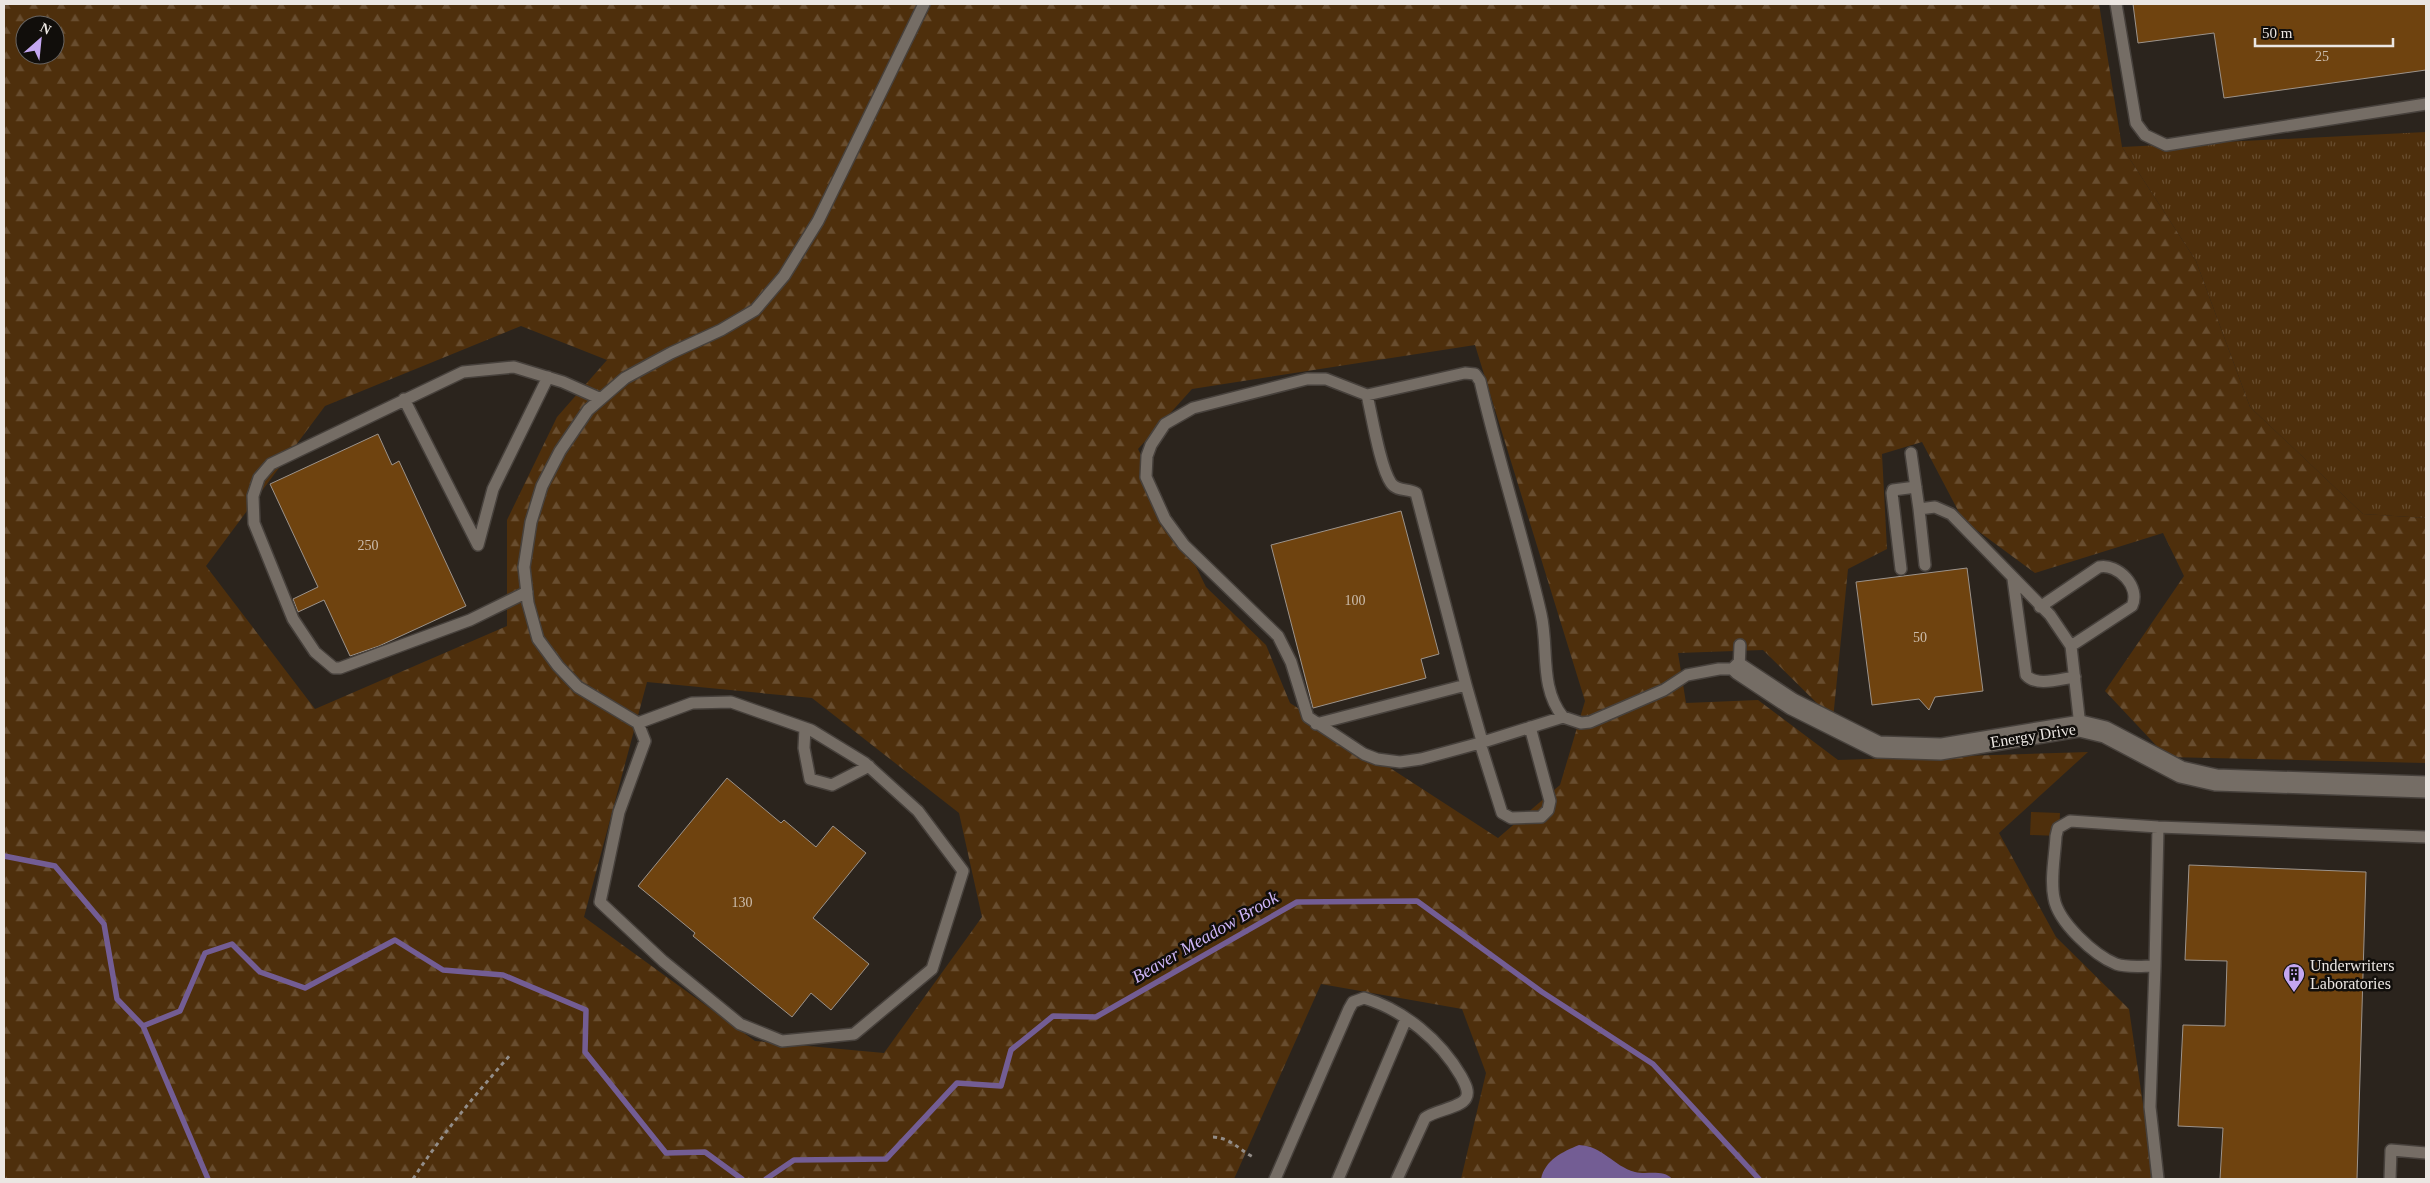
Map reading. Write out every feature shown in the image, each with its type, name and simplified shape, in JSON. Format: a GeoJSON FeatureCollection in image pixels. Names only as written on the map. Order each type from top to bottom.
{"type":"FeatureCollection","features":[{"type":"Feature","properties":{"kind":"street","name":"Energy Drive"},"geometry":{"type":"LineString","coordinates":[[1739,669],[1792,704],[1868,744],[1886,749],[1953,748],[2080,726],[2105,732],[2165,765],[2202,778],[2426,787]]}},
{"type":"Feature","properties":{"kind":"lane"},"geometry":{"type":"LineString","coordinates":[[638,723],[692,703],[731,702],[805,728],[869,766],[918,811],[963,871],[932,969],[854,1034],[782,1041],[740,1024],[663,961],[600,902],[619,812],[645,741],[638,723],[578,687],[558,666],[538,639],[527,592],[524,567],[531,522],[542,486],[560,451],[588,410],[625,378],[671,353],[721,330],[755,310],[784,276],[818,221],[924,4]]}},
{"type":"Feature","properties":{"kind":"lane"},"geometry":{"type":"LineString","coordinates":[[2116,4],[2136,123],[2145,134],[2166,145],[2426,104]]}},
{"type":"Feature","properties":{"kind":"lane"},"geometry":{"type":"LineString","coordinates":[[527,592],[470,620],[340,668],[334,668],[315,652],[294,619],[254,523],[253,496],[259,478],[271,464],[463,372],[514,367],[563,382],[600,399]]}},
{"type":"Feature","properties":{"kind":"lane"},"geometry":{"type":"LineString","coordinates":[[1562,717],[1553,702],[1547,685],[1542,616],[1478,377],[1471,373],[1465,373],[1367,395],[1326,379],[1316,378],[1202,404],[1181,413],[1165,424],[1158,432],[1147,456],[1146,478],[1149,489],[1164,519],[1184,545],[1278,636],[1291,662],[1306,713],[1316,724],[1364,754],[1400,762],[1421,759],[1562,717],[1581,723],[1590,722],[1664,690],[1687,675],[1719,669],[1739,669],[1740,645]]}},
{"type":"Feature","properties":{"kind":"lane"},"geometry":{"type":"LineString","coordinates":[[404,400],[478,545],[493,489],[548,377]]}},
{"type":"Feature","properties":{"kind":"lane"},"geometry":{"type":"LineString","coordinates":[[1367,395],[1379,449],[1391,483],[1400,489],[1416,493],[1481,742],[1502,813],[1511,818],[1541,817],[1548,810],[1550,801],[1530,727]]}},
{"type":"Feature","properties":{"kind":"lane"},"geometry":{"type":"LineString","coordinates":[[1911,453],[1925,565]]}},
{"type":"Feature","properties":{"kind":"lane"},"geometry":{"type":"LineString","coordinates":[[1901,569],[1892,493],[1893,490],[1916,487]]}},
{"type":"Feature","properties":{"kind":"lane"},"geometry":{"type":"LineString","coordinates":[[1919,509],[1935,507],[1951,514],[2050,616],[2072,646],[2080,726]]}},
{"type":"Feature","properties":{"kind":"lane"},"geometry":{"type":"LineString","coordinates":[[2040,607],[2099,567],[2107,566],[2120,571],[2134,590],[2132,606],[2072,646]]}},
{"type":"Feature","properties":{"kind":"lane"},"geometry":{"type":"LineString","coordinates":[[2013,579],[2026,674],[2038,682],[2075,677]]}},
{"type":"Feature","properties":{"kind":"lane"},"geometry":{"type":"LineString","coordinates":[[1316,724],[1466,685]]}},
{"type":"Feature","properties":{"kind":"lane"},"geometry":{"type":"LineString","coordinates":[[805,728],[804,748],[810,779],[832,785],[869,766]]}},
{"type":"Feature","properties":{"kind":"lane"},"geometry":{"type":"LineString","coordinates":[[2155,966],[2116,963],[2084,941],[2069,926],[2058,910],[2054,899],[2053,885],[2056,832],[2066,822],[2426,837]]}},
{"type":"Feature","properties":{"kind":"lane"},"geometry":{"type":"LineString","coordinates":[[2158,827],[2150,1107],[2158,1179]]}},
{"type":"Feature","properties":{"kind":"lane"},"geometry":{"type":"LineString","coordinates":[[1275,1179],[1353,1002],[1359,998],[1367,999],[1406,1019],[1435,1041],[1464,1081],[1468,1094],[1462,1102],[1426,1118],[1397,1179]]}},
{"type":"Feature","properties":{"kind":"lane"},"geometry":{"type":"LineString","coordinates":[[1338,1179],[1406,1019]]}},
{"type":"Feature","properties":{"kind":"lane"},"geometry":{"type":"LineString","coordinates":[[2390,1179],[2391,1150],[2426,1153]]}},
{"type":"Feature","properties":{"kind":"path"},"geometry":{"type":"LineString","coordinates":[[414,1179],[428,1155],[470,1100],[511,1054]]}},
{"type":"Feature","properties":{"kind":"path"},"geometry":{"type":"LineString","coordinates":[[1213,1137],[1227,1138],[1240,1150],[1253,1157]]}},
{"type":"Feature","properties":{"kind":"green space"},"geometry":{"type":"Polygon","coordinates":[[[4,4],[2099,4],[2122,147],[2196,261],[2250,407],[2363,514],[2426,518],[2426,763],[2167,757],[2105,691],[2184,576],[2163,533],[2035,573],[1963,520],[1922,442],[1882,454],[1887,549],[1848,569],[1833,719],[1763,650],[1678,653],[1686,703],[1758,700],[1838,760],[2088,752],[1999,833],[2056,937],[2129,1009],[2154,1179],[1461,1179],[1486,1073],[1462,1009],[1321,984],[1234,1179],[4,1179],[4,4]],[[521,326],[325,406],[206,566],[315,709],[507,626],[507,520],[557,417],[607,360],[521,326]],[[1475,345],[1192,389],[1138,449],[1206,587],[1266,645],[1290,703],[1498,838],[1560,785],[1585,701],[1475,345]],[[647,682],[584,917],[755,1041],[884,1053],[982,917],[959,813],[812,698],[647,682]]]}},
{"type":"Feature","properties":{"kind":"green space"},"geometry":{"type":"Polygon","coordinates":[[[2426,132],[2426,518],[2363,514],[2250,407],[2196,261],[2122,147],[2426,132]]]}},
{"type":"Feature","properties":{"kind":"green space"},"geometry":{"type":"Polygon","coordinates":[[[2031,812],[2060,813],[2059,836],[2030,835],[2031,812]]]}},
{"type":"Feature","properties":{"kind":"shaded area"},"geometry":{"type":"Polygon","coordinates":[[[1579,1145],[1595,1149],[1635,1172],[1660,1173],[1672,1179],[1541,1179],[1543,1172],[1550,1162],[1579,1145]]]}},
{"type":"Feature","properties":{"kind":"building"},"geometry":{"type":"Polygon","coordinates":[[[2133,4],[2426,4],[2426,70],[2224,98],[2214,33],[2138,43],[2133,4]]]}},
{"type":"Feature","properties":{"kind":"building"},"geometry":{"type":"Polygon","coordinates":[[[378,434],[392,465],[399,461],[466,606],[379,646],[350,656],[324,600],[298,612],[293,599],[318,587],[270,484],[378,434]]]}},
{"type":"Feature","properties":{"kind":"building"},"geometry":{"type":"Polygon","coordinates":[[[1401,511],[1439,654],[1421,659],[1426,678],[1313,708],[1271,545],[1401,511]]]}},
{"type":"Feature","properties":{"kind":"building"},"geometry":{"type":"Polygon","coordinates":[[[1967,568],[1983,691],[1935,697],[1929,710],[1919,699],[1872,705],[1856,582],[1967,568]]]}},
{"type":"Feature","properties":{"kind":"building"},"geometry":{"type":"Polygon","coordinates":[[[727,778],[781,823],[784,820],[816,847],[833,826],[866,853],[813,918],[869,964],[831,1010],[811,993],[792,1017],[693,936],[695,933],[638,886],[727,778]]]}},
{"type":"Feature","properties":{"kind":"building","name":"Underwriters Laboratories"},"geometry":{"type":"Polygon","coordinates":[[[2189,865],[2366,872],[2357,1179],[2220,1179],[2223,1128],[2178,1126],[2183,1025],[2225,1026],[2227,961],[2185,960],[2189,865]]]}},
{"type":"Feature","properties":{"kind":"waterway","name":"Beaver Meadow Brook"},"geometry":{"type":"LineString","coordinates":[[4,856],[55,866],[104,924],[117,999],[143,1026],[180,1011],[205,953],[232,944],[260,972],[305,988],[395,940],[443,970],[503,975],[586,1010],[585,1052],[666,1153],[705,1152],[742,1179]]}},
{"type":"Feature","properties":{"kind":"waterway","name":"Beaver Meadow Brook"},"geometry":{"type":"LineString","coordinates":[[766,1179],[794,1160],[886,1159],[957,1083],[1001,1086],[1011,1050],[1053,1016],[1096,1017],[1297,902],[1417,901],[1542,992],[1653,1064],[1759,1179]]}},
{"type":"Feature","properties":{"kind":"waterway"},"geometry":{"type":"LineString","coordinates":[[143,1026],[208,1179]]}},
{"type":"Feature","properties":{"kind":"place","name":"Underwriters Laboratories"},"geometry":{"type":"Point","coordinates":[2294,993]}}]}
